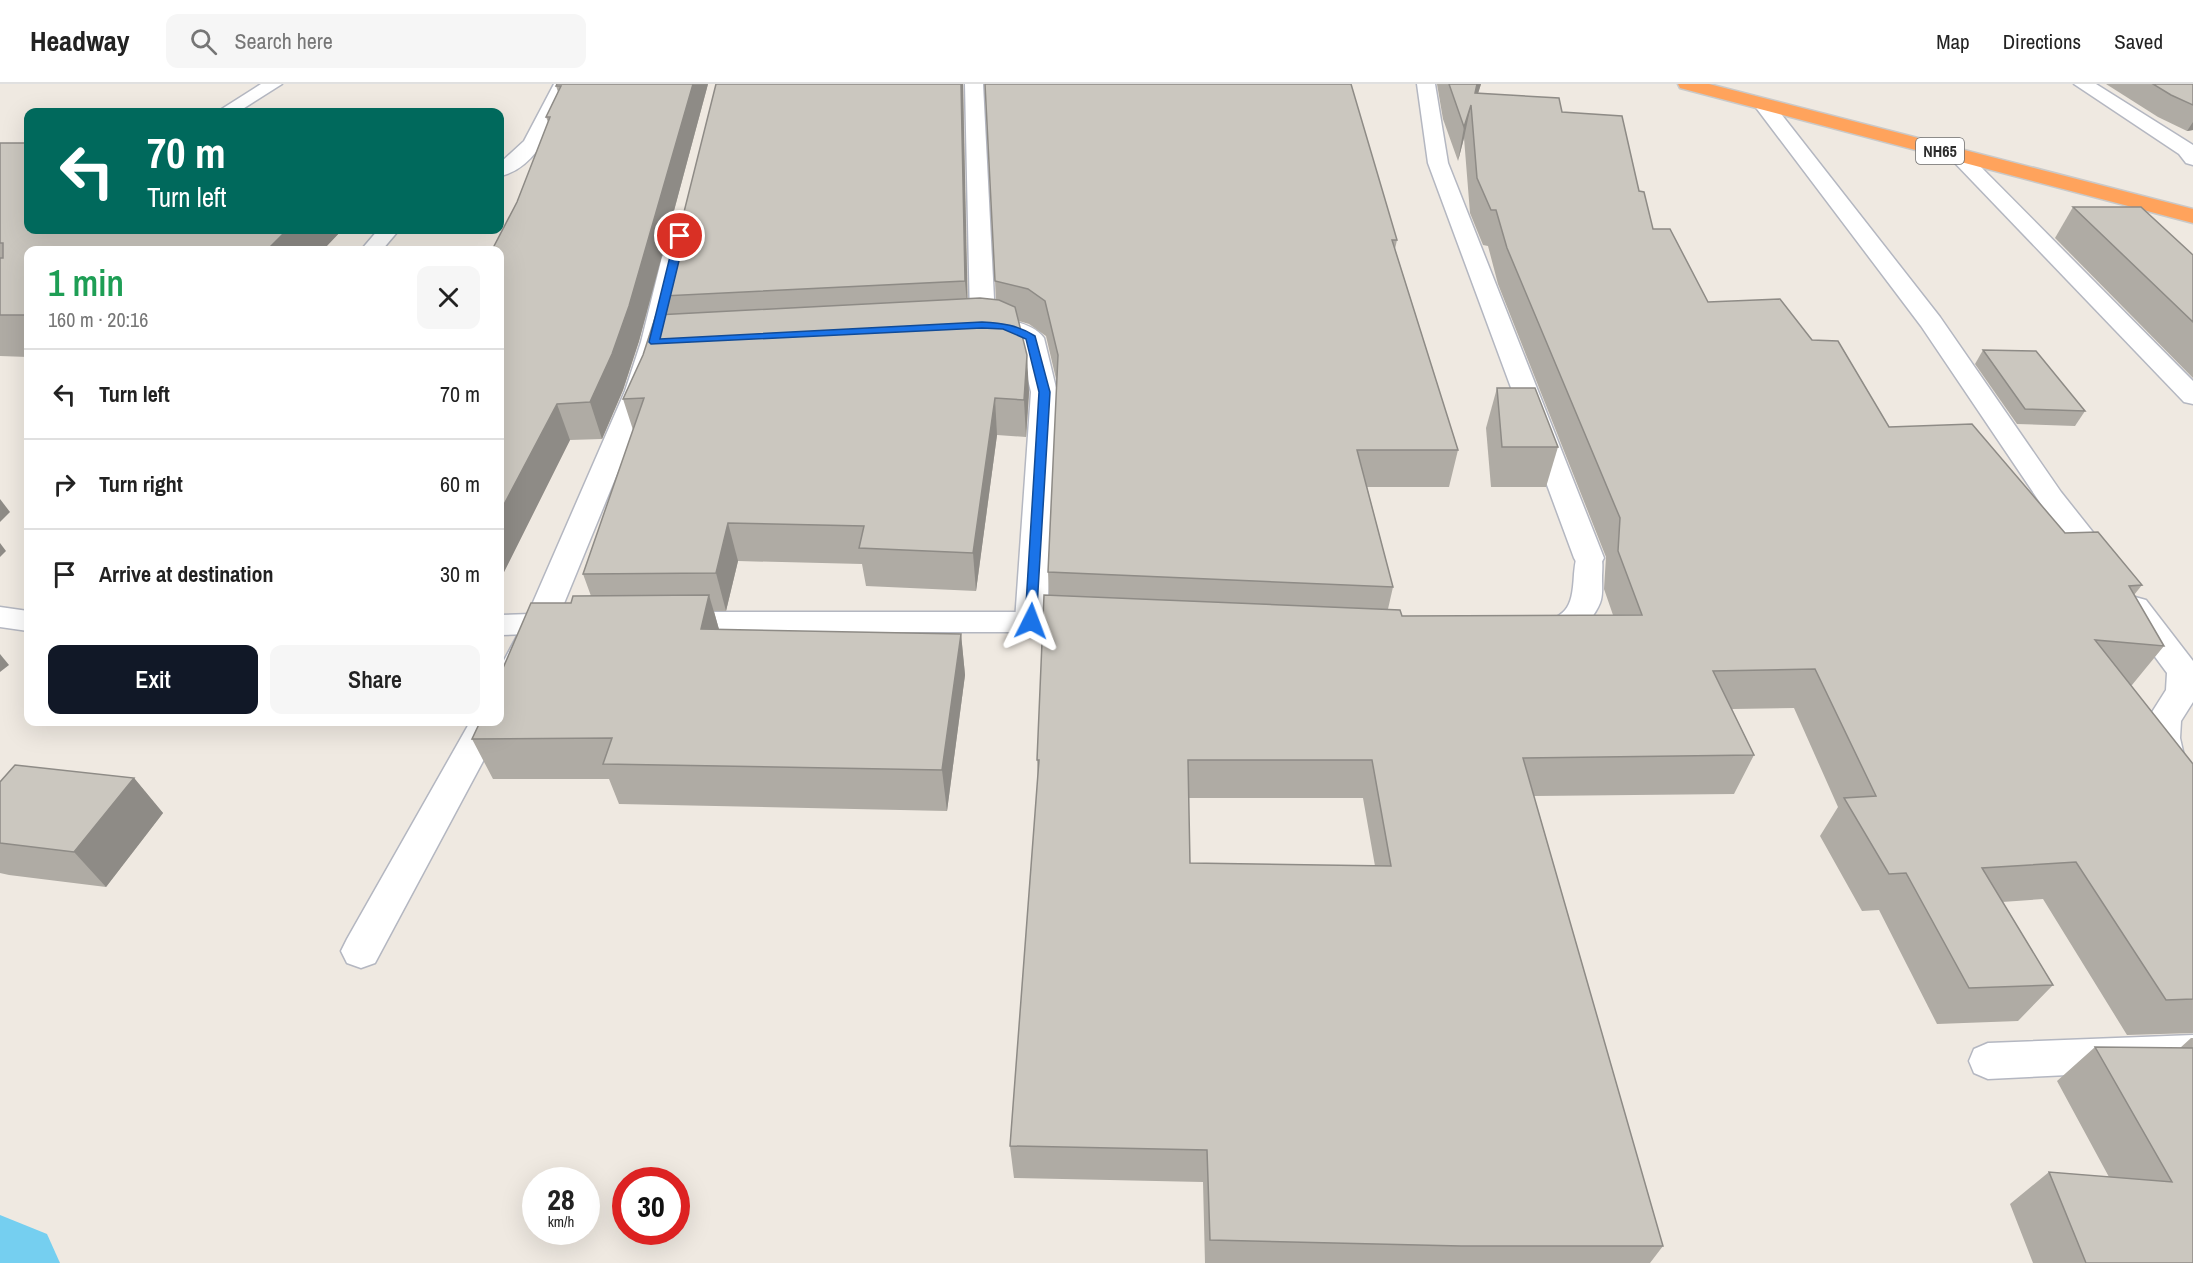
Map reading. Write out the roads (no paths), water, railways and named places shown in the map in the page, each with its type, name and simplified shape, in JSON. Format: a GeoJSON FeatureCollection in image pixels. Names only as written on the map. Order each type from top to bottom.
{"type":"FeatureCollection","features":[{"type":"Feature","properties":{"kind":"highway","name":"NH65"},"geometry":{"type":"LineString","coordinates":[[1687,84],[1762,94],[2126,178]]}},
{"type":"Feature","properties":{"kind":"highway","name":"NH65"},"geometry":{"type":"LineString","coordinates":[[1762,94],[1959,156],[2193,216]]}},
{"type":"Feature","properties":{"kind":"street"},"geometry":{"type":"LineString","coordinates":[[974,84],[982,325]]}},
{"type":"Feature","properties":{"kind":"street"},"geometry":{"type":"LineString","coordinates":[[1426,84],[1438,163],[1589,558]]}},
{"type":"Feature","properties":{"kind":"street"},"geometry":{"type":"LineString","coordinates":[[2083,84],[2186,150],[2193,159]]}},
{"type":"Feature","properties":{"kind":"street"},"geometry":{"type":"LineString","coordinates":[[1762,94],[1931,322],[2051,498],[2183,671],[2183,691],[2164,720],[2163,738],[2172,782],[2193,812]]}},
{"type":"Feature","properties":{"kind":"street"},"geometry":{"type":"LineString","coordinates":[[1959,156],[2193,396]]}},
{"type":"Feature","properties":{"kind":"street"},"geometry":{"type":"LineString","coordinates":[[504,690],[540,623],[638,391],[666,341],[680,234]]}},
{"type":"Feature","properties":{"kind":"street"},"geometry":{"type":"LineString","coordinates":[[947,327],[1004,326],[1020,331],[1031,338],[1044,392],[1031,621]]}},
{"type":"Feature","properties":{"kind":"street"},"geometry":{"type":"LineString","coordinates":[[361,951],[485,726]]}},
{"type":"Feature","properties":{"kind":"lane"},"geometry":{"type":"LineString","coordinates":[[233,108],[273,84]]}},
{"type":"Feature","properties":{"kind":"lane"},"geometry":{"type":"LineString","coordinates":[[504,167],[526,153],[536,139],[563,84]]}},
{"type":"Feature","properties":{"kind":"lane"},"geometry":{"type":"LineString","coordinates":[[374,246],[385,234]]}},
{"type":"Feature","properties":{"kind":"lane"},"geometry":{"type":"LineString","coordinates":[[1516,642],[1569,625],[1587,601],[1589,558]]}},
{"type":"Feature","properties":{"kind":"lane"},"geometry":{"type":"LineString","coordinates":[[0,617],[24,620]]}},
{"type":"Feature","properties":{"kind":"lane"},"geometry":{"type":"LineString","coordinates":[[648,623],[1031,621],[1079,623]]}},
{"type":"Feature","properties":{"kind":"lane"},"geometry":{"type":"LineString","coordinates":[[504,625],[588,623]]}},
{"type":"Feature","properties":{"kind":"lane"},"geometry":{"type":"LineString","coordinates":[[1988,1061],[2193,1052]]}},
{"type":"Feature","properties":{"kind":"waterway"},"geometry":{"type":"LineString","coordinates":[[0,1257],[18,1263]]}}]}
